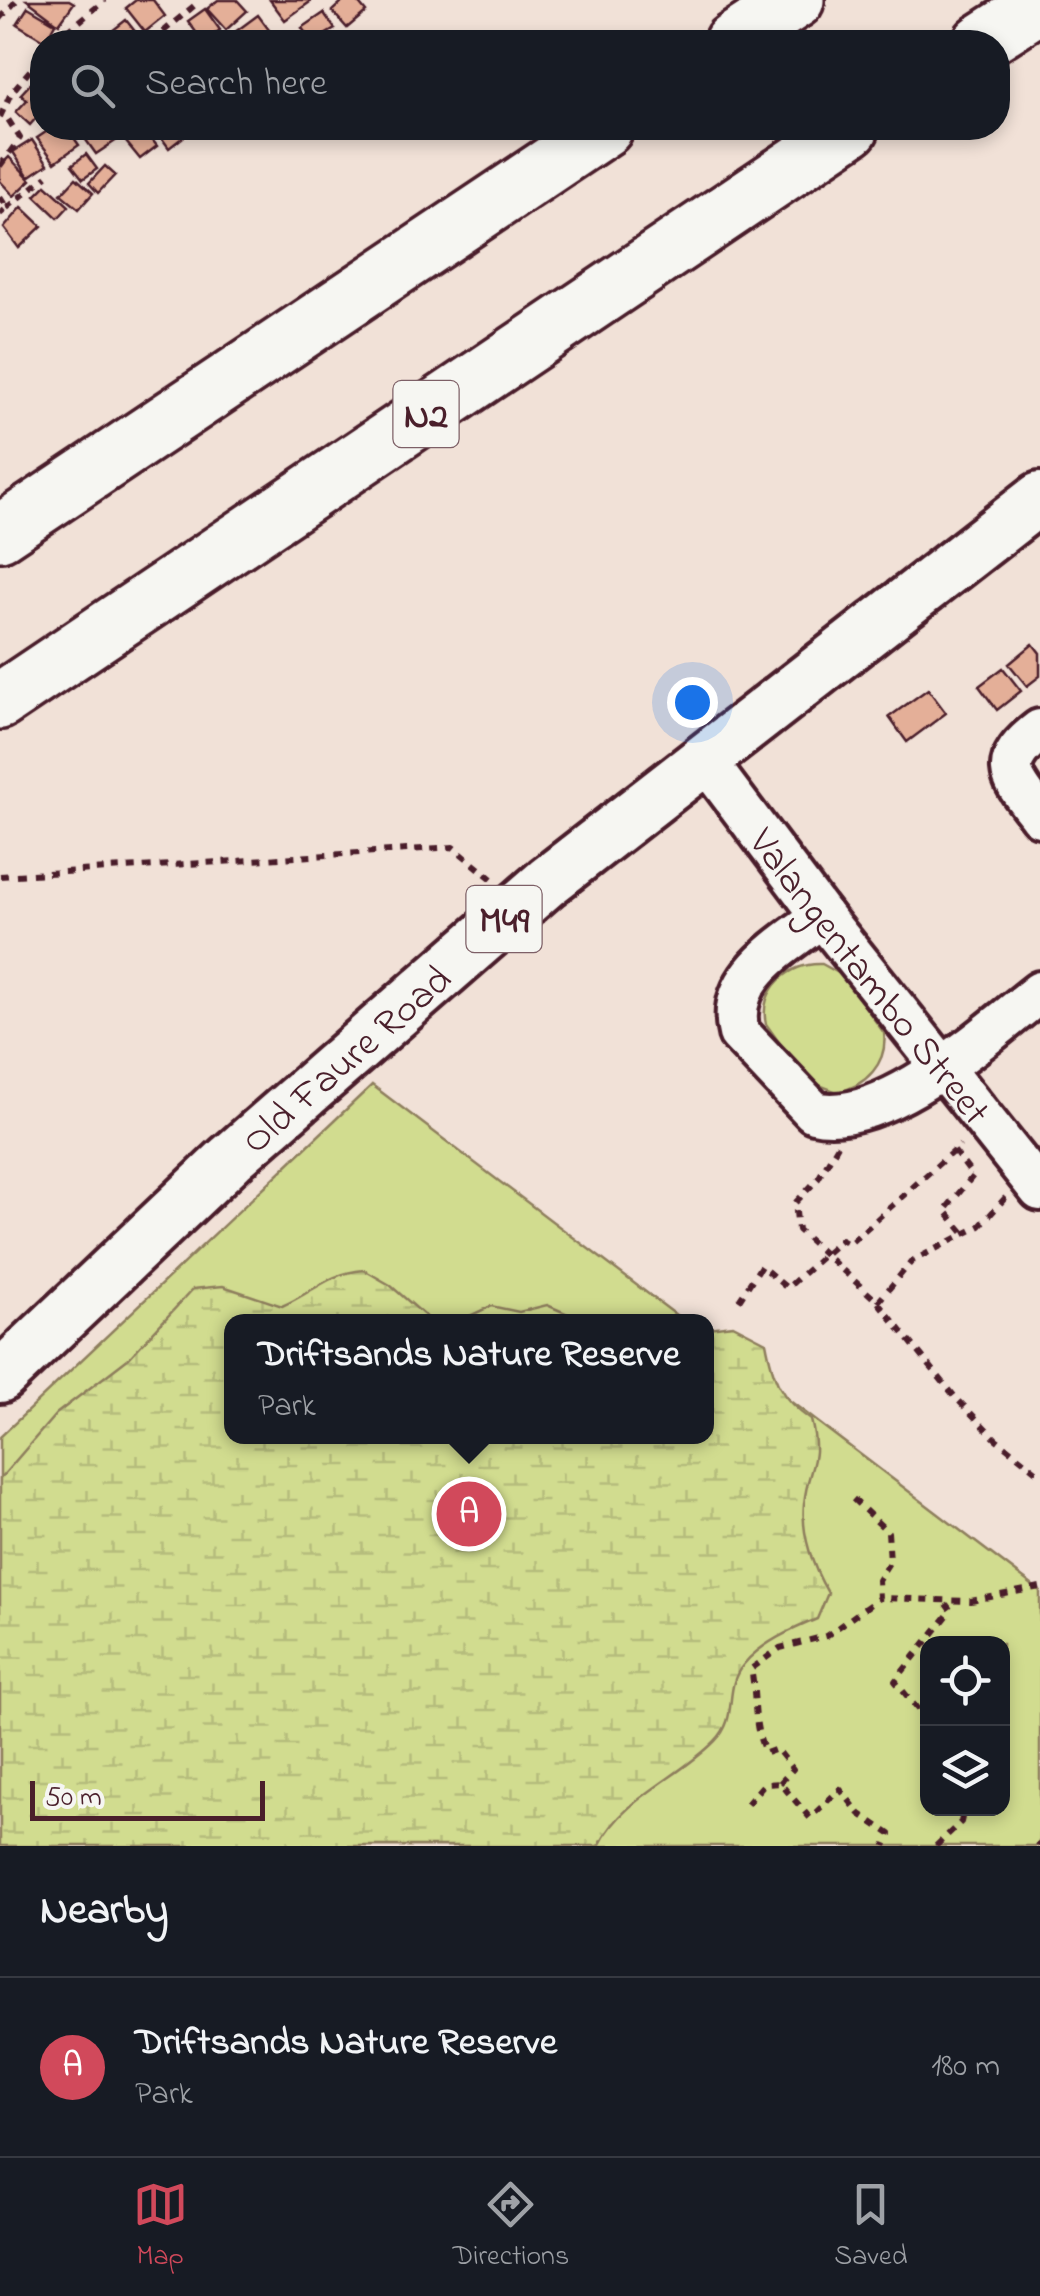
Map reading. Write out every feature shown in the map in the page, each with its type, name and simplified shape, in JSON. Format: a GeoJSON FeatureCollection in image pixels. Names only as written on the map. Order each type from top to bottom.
{"type":"FeatureCollection","features":[{"type":"Feature","properties":{"kind":"highway"},"geometry":{"type":"LineString","coordinates":[[750,30],[796,0]]}},
{"type":"Feature","properties":{"kind":"highway"},"geometry":{"type":"LineString","coordinates":[[1000,30],[1040,4]]}},
{"type":"Feature","properties":{"kind":"highway"},"geometry":{"type":"LineString","coordinates":[[0,533],[587,140]]}},
{"type":"Feature","properties":{"kind":"highway","name":"N2"},"geometry":{"type":"LineString","coordinates":[[0,701],[833,140]]}},
{"type":"Feature","properties":{"kind":"main road","name":"Old Faure Road"},"geometry":{"type":"LineString","coordinates":[[0,1377],[128,1253],[382,1022],[547,882],[1040,498]]}},
{"type":"Feature","properties":{"kind":"street"},"geometry":{"type":"LineString","coordinates":[[1040,730],[1015,751],[1011,767],[1015,784],[1040,816]]}},
{"type":"Feature","properties":{"kind":"street","name":"Valangentambo Street"},"geometry":{"type":"LineString","coordinates":[[705,760],[822,916],[1034,1182]]}},
{"type":"Feature","properties":{"kind":"street"},"geometry":{"type":"LineString","coordinates":[[822,916],[754,971],[741,988],[734,1016],[739,1033],[802,1104],[831,1116],[850,1116],[944,1066],[1040,992]]}},
{"type":"Feature","properties":{"kind":"path"},"geometry":{"type":"LineString","coordinates":[[0,19],[17,0]]}},
{"type":"Feature","properties":{"kind":"path"},"geometry":{"type":"LineString","coordinates":[[69,30],[105,0]]}},
{"type":"Feature","properties":{"kind":"path"},"geometry":{"type":"LineString","coordinates":[[165,30],[195,4],[192,0]]}},
{"type":"Feature","properties":{"kind":"path"},"geometry":{"type":"LineString","coordinates":[[0,166],[20,138],[2,115],[11,92],[30,70]]}},
{"type":"Feature","properties":{"kind":"path"},"geometry":{"type":"LineString","coordinates":[[0,214],[47,176]]}},
{"type":"Feature","properties":{"kind":"path"},"geometry":{"type":"LineString","coordinates":[[0,197],[7,208]]}},
{"type":"Feature","properties":{"kind":"path"},"geometry":{"type":"LineString","coordinates":[[0,876],[453,848],[504,889]]}},
{"type":"Feature","properties":{"kind":"path"},"geometry":{"type":"LineString","coordinates":[[850,1116],[838,1148],[795,1203],[798,1230],[822,1256],[878,1302],[956,1398],[1040,1474]]}},
{"type":"Feature","properties":{"kind":"path"},"geometry":{"type":"LineString","coordinates":[[739,1300],[761,1266],[788,1288],[842,1240],[849,1244],[987,1122]]}},
{"type":"Feature","properties":{"kind":"path"},"geometry":{"type":"LineString","coordinates":[[954,1151],[973,1176],[945,1210],[964,1234]]}},
{"type":"Feature","properties":{"kind":"path"},"geometry":{"type":"LineString","coordinates":[[878,1302],[912,1261],[980,1226],[1034,1182]]}},
{"type":"Feature","properties":{"kind":"path"},"geometry":{"type":"LineString","coordinates":[[853,1499],[888,1532],[890,1561],[878,1580],[880,1598]]}},
{"type":"Feature","properties":{"kind":"path"},"geometry":{"type":"LineString","coordinates":[[747,1804],[764,1784],[780,1783],[793,1769],[777,1750],[766,1754],[755,1734],[759,1708],[752,1669],[780,1648],[826,1636],[880,1598],[946,1603],[1002,1598],[1040,1587]]}},
{"type":"Feature","properties":{"kind":"path"},"geometry":{"type":"LineString","coordinates":[[931,1636],[951,1611],[946,1603]]}},
{"type":"Feature","properties":{"kind":"path"},"geometry":{"type":"LineString","coordinates":[[920,1650],[895,1681],[920,1712]]}},
{"type":"Feature","properties":{"kind":"path"},"geometry":{"type":"LineString","coordinates":[[780,1783],[810,1818],[840,1788],[860,1814],[890,1834],[885,1846]]}},
{"type":"Feature","properties":{"kind":"path"},"geometry":{"type":"LineString","coordinates":[[936,1846],[962,1816]]}},
{"type":"Feature","properties":{"kind":"green space"},"geometry":{"type":"Polygon","coordinates":[[[822,964],[842,975],[884,1033],[882,1054],[873,1072],[837,1092],[806,1080],[766,1024],[767,1000],[779,980],[798,968],[822,964]]]}},
{"type":"Feature","properties":{"kind":"green space"},"geometry":{"type":"Polygon","coordinates":[[[372,1085],[675,1314],[224,1314],[224,1444],[714,1444],[714,1343],[1040,1591],[1040,1846],[0,1846],[0,1437],[372,1085]]]}},
{"type":"Feature","properties":{"kind":"green space"},"geometry":{"type":"Polygon","coordinates":[[[364,1270],[390,1285],[423,1314],[224,1314],[224,1444],[714,1444],[714,1327],[733,1325],[766,1342],[780,1387],[811,1420],[815,1455],[804,1504],[804,1527],[813,1562],[828,1593],[817,1619],[778,1637],[751,1656],[737,1673],[723,1732],[701,1754],[636,1801],[609,1829],[599,1846],[0,1846],[0,1479],[56,1414],[129,1358],[193,1289],[223,1286],[282,1306],[351,1272],[364,1270]]]}},
{"type":"Feature","properties":{"kind":"green space"},"geometry":{"type":"Polygon","coordinates":[[[547,1305],[568,1314],[474,1314],[491,1306],[519,1312],[547,1305]]]}},
{"type":"Feature","properties":{"kind":"building"},"geometry":{"type":"Polygon","coordinates":[[[27,0],[69,0],[74,3],[59,24],[27,0]]]}},
{"type":"Feature","properties":{"kind":"building"},"geometry":{"type":"Polygon","coordinates":[[[136,0],[153,0],[165,16],[143,30],[126,8],[136,0]]]}},
{"type":"Feature","properties":{"kind":"building"},"geometry":{"type":"Polygon","coordinates":[[[218,0],[237,0],[247,11],[226,30],[207,9],[218,0]]]}},
{"type":"Feature","properties":{"kind":"building"},"geometry":{"type":"Polygon","coordinates":[[[270,0],[308,0],[310,2],[285,20],[270,0]]]}},
{"type":"Feature","properties":{"kind":"building"},"geometry":{"type":"Polygon","coordinates":[[[344,0],[356,0],[366,12],[347,28],[332,11],[344,0]]]}},
{"type":"Feature","properties":{"kind":"building"},"geometry":{"type":"Polygon","coordinates":[[[28,7],[55,23],[51,30],[30,32],[17,24],[28,7]]]}},
{"type":"Feature","properties":{"kind":"building"},"geometry":{"type":"Polygon","coordinates":[[[205,9],[220,30],[194,30],[188,21],[205,9]]]}},
{"type":"Feature","properties":{"kind":"building"},"geometry":{"type":"Polygon","coordinates":[[[324,13],[335,29],[303,30],[324,13]]]}},
{"type":"Feature","properties":{"kind":"building"},"geometry":{"type":"Polygon","coordinates":[[[258,15],[269,30],[238,30],[258,15]]]}},
{"type":"Feature","properties":{"kind":"building"},"geometry":{"type":"Polygon","coordinates":[[[126,20],[134,30],[113,30],[126,20]]]}},
{"type":"Feature","properties":{"kind":"building"},"geometry":{"type":"Polygon","coordinates":[[[30,84],[30,125],[16,112],[27,100],[21,94],[30,84]]]}},
{"type":"Feature","properties":{"kind":"building"},"geometry":{"type":"Polygon","coordinates":[[[32,140],[48,164],[29,177],[13,152],[32,140]]]}},
{"type":"Feature","properties":{"kind":"building"},"geometry":{"type":"Polygon","coordinates":[[[38,140],[75,140],[79,145],[55,162],[38,140]]]}},
{"type":"Feature","properties":{"kind":"building"},"geometry":{"type":"Polygon","coordinates":[[[86,140],[117,140],[96,154],[86,140]]]}},
{"type":"Feature","properties":{"kind":"building"},"geometry":{"type":"Polygon","coordinates":[[[124,140],[152,140],[157,146],[140,159],[124,140]]]}},
{"type":"Feature","properties":{"kind":"building"},"geometry":{"type":"Polygon","coordinates":[[[163,140],[179,140],[169,148],[163,140]]]}},
{"type":"Feature","properties":{"kind":"building"},"geometry":{"type":"Polygon","coordinates":[[[86,154],[97,169],[83,179],[72,165],[86,154]]]}},
{"type":"Feature","properties":{"kind":"building"},"geometry":{"type":"Polygon","coordinates":[[[9,157],[31,180],[14,196],[0,181],[0,166],[9,157]]]}},
{"type":"Feature","properties":{"kind":"building"},"geometry":{"type":"Polygon","coordinates":[[[105,166],[115,175],[98,193],[89,183],[105,166]]]}},
{"type":"Feature","properties":{"kind":"building"},"geometry":{"type":"Polygon","coordinates":[[[76,178],[93,193],[79,209],[61,194],[76,178]]]}},
{"type":"Feature","properties":{"kind":"building"},"geometry":{"type":"Polygon","coordinates":[[[46,185],[69,206],[58,218],[35,196],[46,185]]]}},
{"type":"Feature","properties":{"kind":"building"},"geometry":{"type":"Polygon","coordinates":[[[22,207],[42,226],[19,248],[4,228],[22,207]]]}},
{"type":"Feature","properties":{"kind":"building"},"geometry":{"type":"Polygon","coordinates":[[[1033,644],[1040,653],[1040,676],[1027,686],[1009,664],[1033,644]]]}},
{"type":"Feature","properties":{"kind":"building"},"geometry":{"type":"Polygon","coordinates":[[[1003,668],[1021,691],[997,710],[979,686],[1003,668]]]}},
{"type":"Feature","properties":{"kind":"building"},"geometry":{"type":"Polygon","coordinates":[[[928,689],[946,713],[907,742],[889,717],[928,689]]]}},
{"type":"Feature","properties":{"kind":"place","name":"Driftsands Nature Reserve"},"geometry":{"type":"Point","coordinates":[469,1514]}}]}
